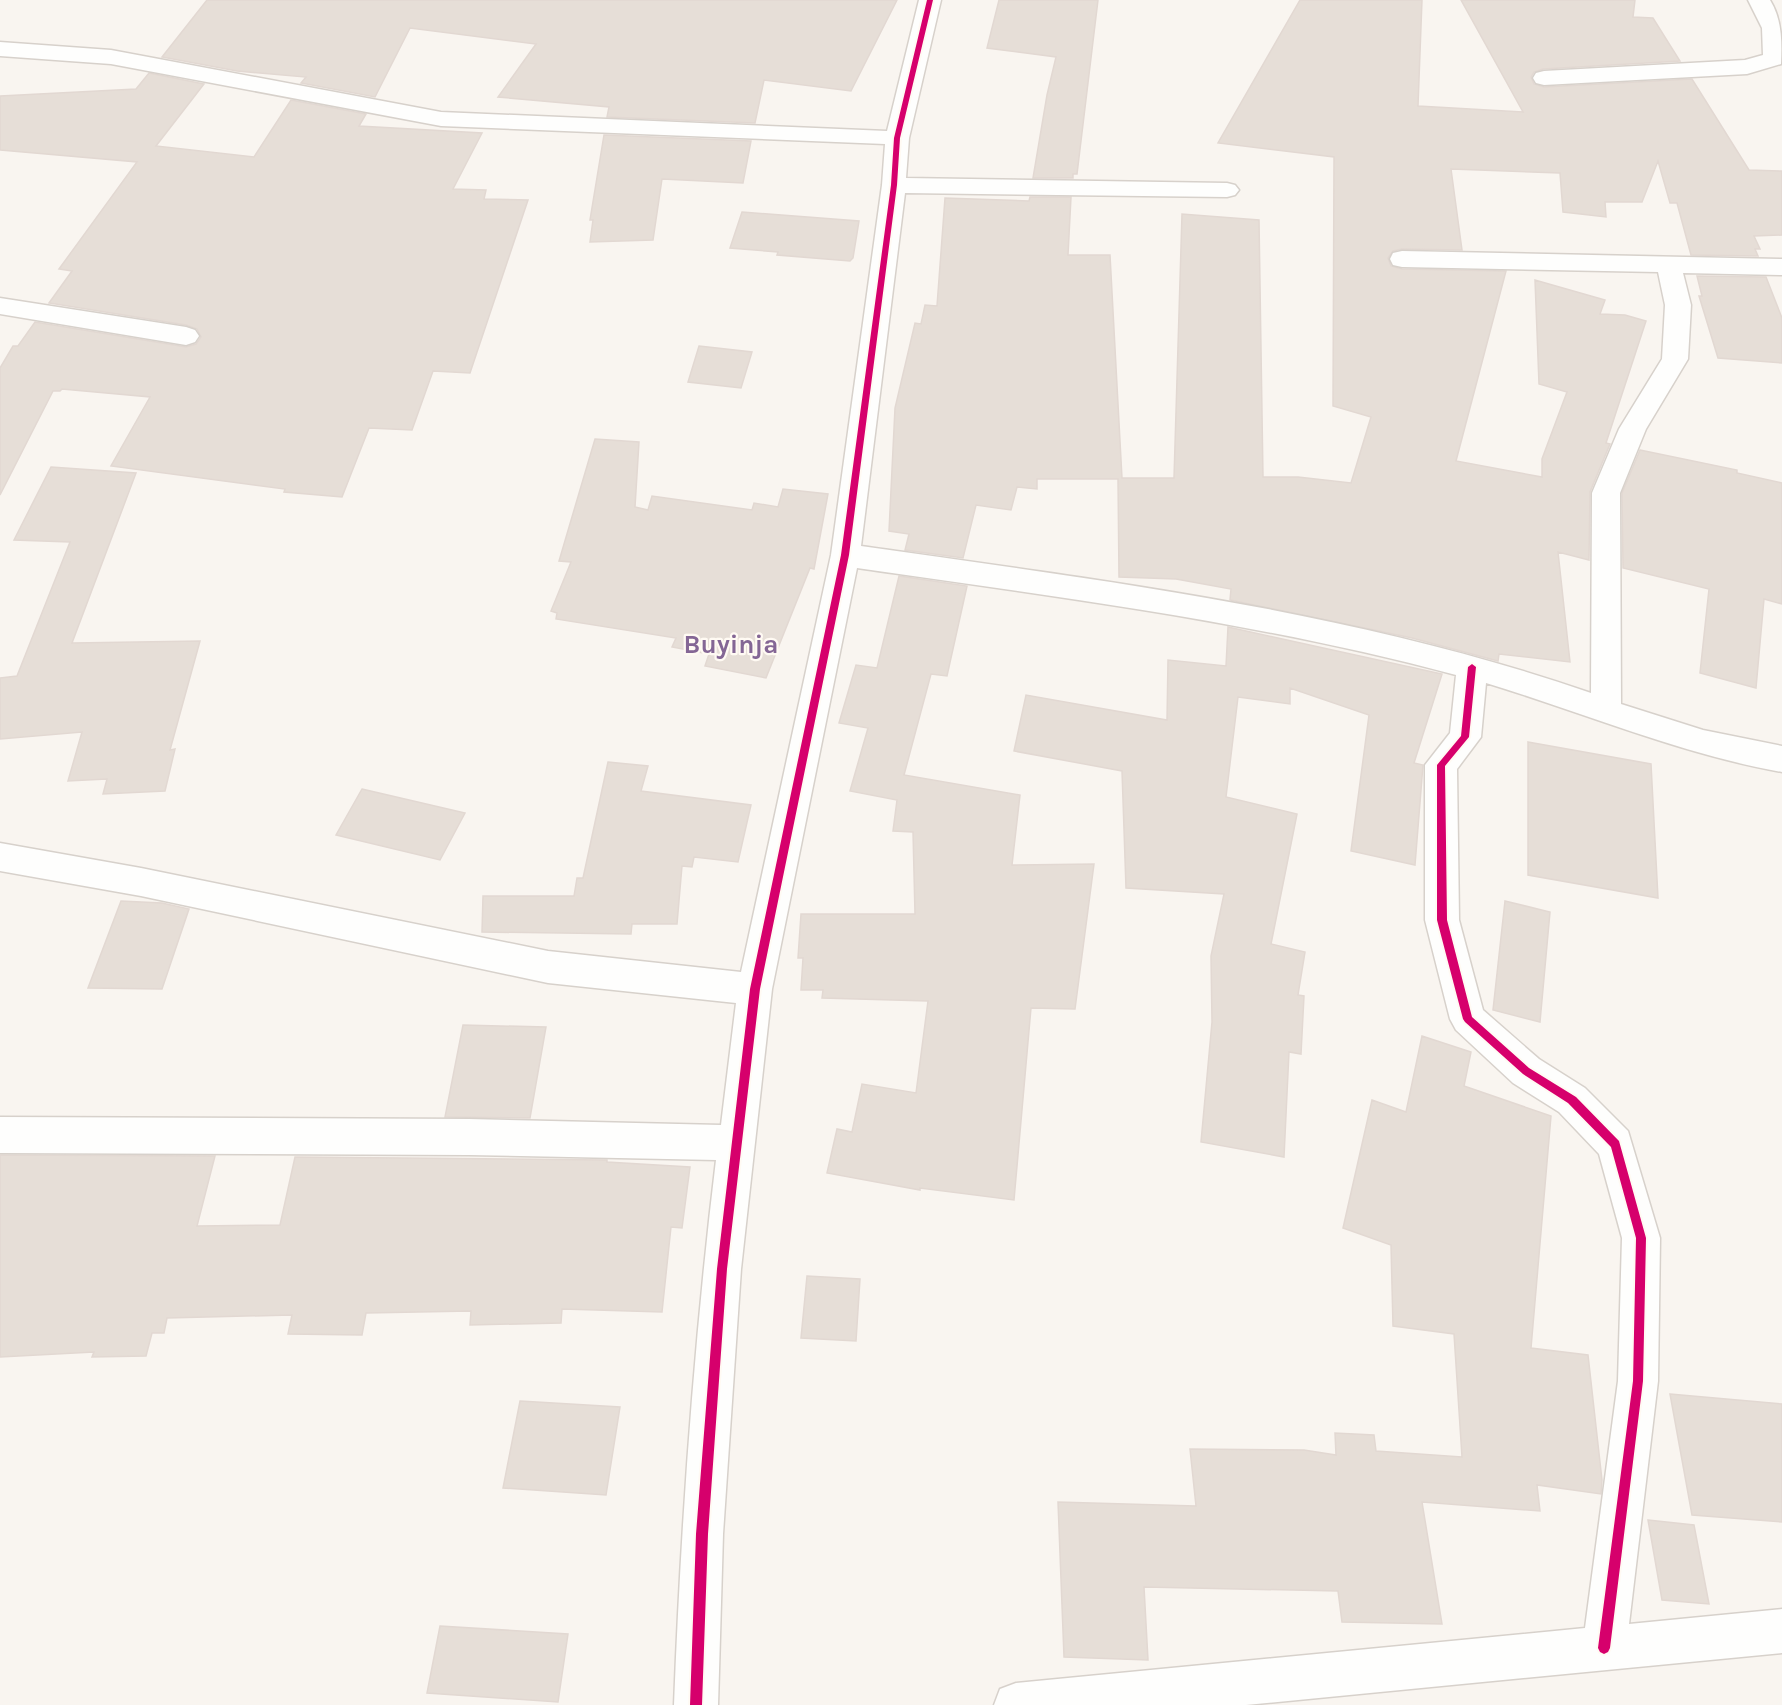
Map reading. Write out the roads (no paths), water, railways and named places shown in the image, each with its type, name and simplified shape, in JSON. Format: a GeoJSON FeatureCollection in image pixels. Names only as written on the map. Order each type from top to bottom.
{"type":"FeatureCollection","features":[{"type":"Feature","properties":{"kind":"street"},"geometry":{"type":"LineString","coordinates":[[696,1705],[702,1534],[722,1269],[755,989],[845,555],[894,184],[897,138],[930,0]]}},
{"type":"Feature","properties":{"kind":"street"},"geometry":{"type":"LineString","coordinates":[[1544,78],[1747,67],[1773,59],[1777,46],[1773,23],[1759,0]]}},
{"type":"Feature","properties":{"kind":"street"},"geometry":{"type":"LineString","coordinates":[[0,49],[111,57],[441,119],[897,138]]}},
{"type":"Feature","properties":{"kind":"street"},"geometry":{"type":"LineString","coordinates":[[894,184],[1227,190]]}},
{"type":"Feature","properties":{"kind":"street"},"geometry":{"type":"LineString","coordinates":[[1402,259],[1782,267]]}},
{"type":"Feature","properties":{"kind":"street"},"geometry":{"type":"LineString","coordinates":[[1606,711],[1606,493],[1633,429],[1675,359],[1678,305],[1669,264]]}},
{"type":"Feature","properties":{"kind":"street"},"geometry":{"type":"LineString","coordinates":[[0,306],[186,336]]}},
{"type":"Feature","properties":{"kind":"street"},"geometry":{"type":"LineString","coordinates":[[845,555],[1268,618],[1472,667],[1694,740],[1782,759]]}},
{"type":"Feature","properties":{"kind":"street"},"geometry":{"type":"LineString","coordinates":[[1472,667],[1465,737],[1441,765],[1442,920],[1468,1019],[1526,1071],[1572,1100],[1614,1144],[1641,1238],[1638,1381],[1604,1648]]}},
{"type":"Feature","properties":{"kind":"street"},"geometry":{"type":"LineString","coordinates":[[0,858],[141,882],[548,967],[755,989]]}},
{"type":"Feature","properties":{"kind":"street"},"geometry":{"type":"LineString","coordinates":[[0,1135],[469,1137],[736,1143]]}},
{"type":"Feature","properties":{"kind":"street"},"geometry":{"type":"LineString","coordinates":[[1016,1705],[1782,1631]]}},
{"type":"Feature","properties":{"kind":"district","name":"Buyinja"},"geometry":{"type":"Point","coordinates":[731,644]}}]}
